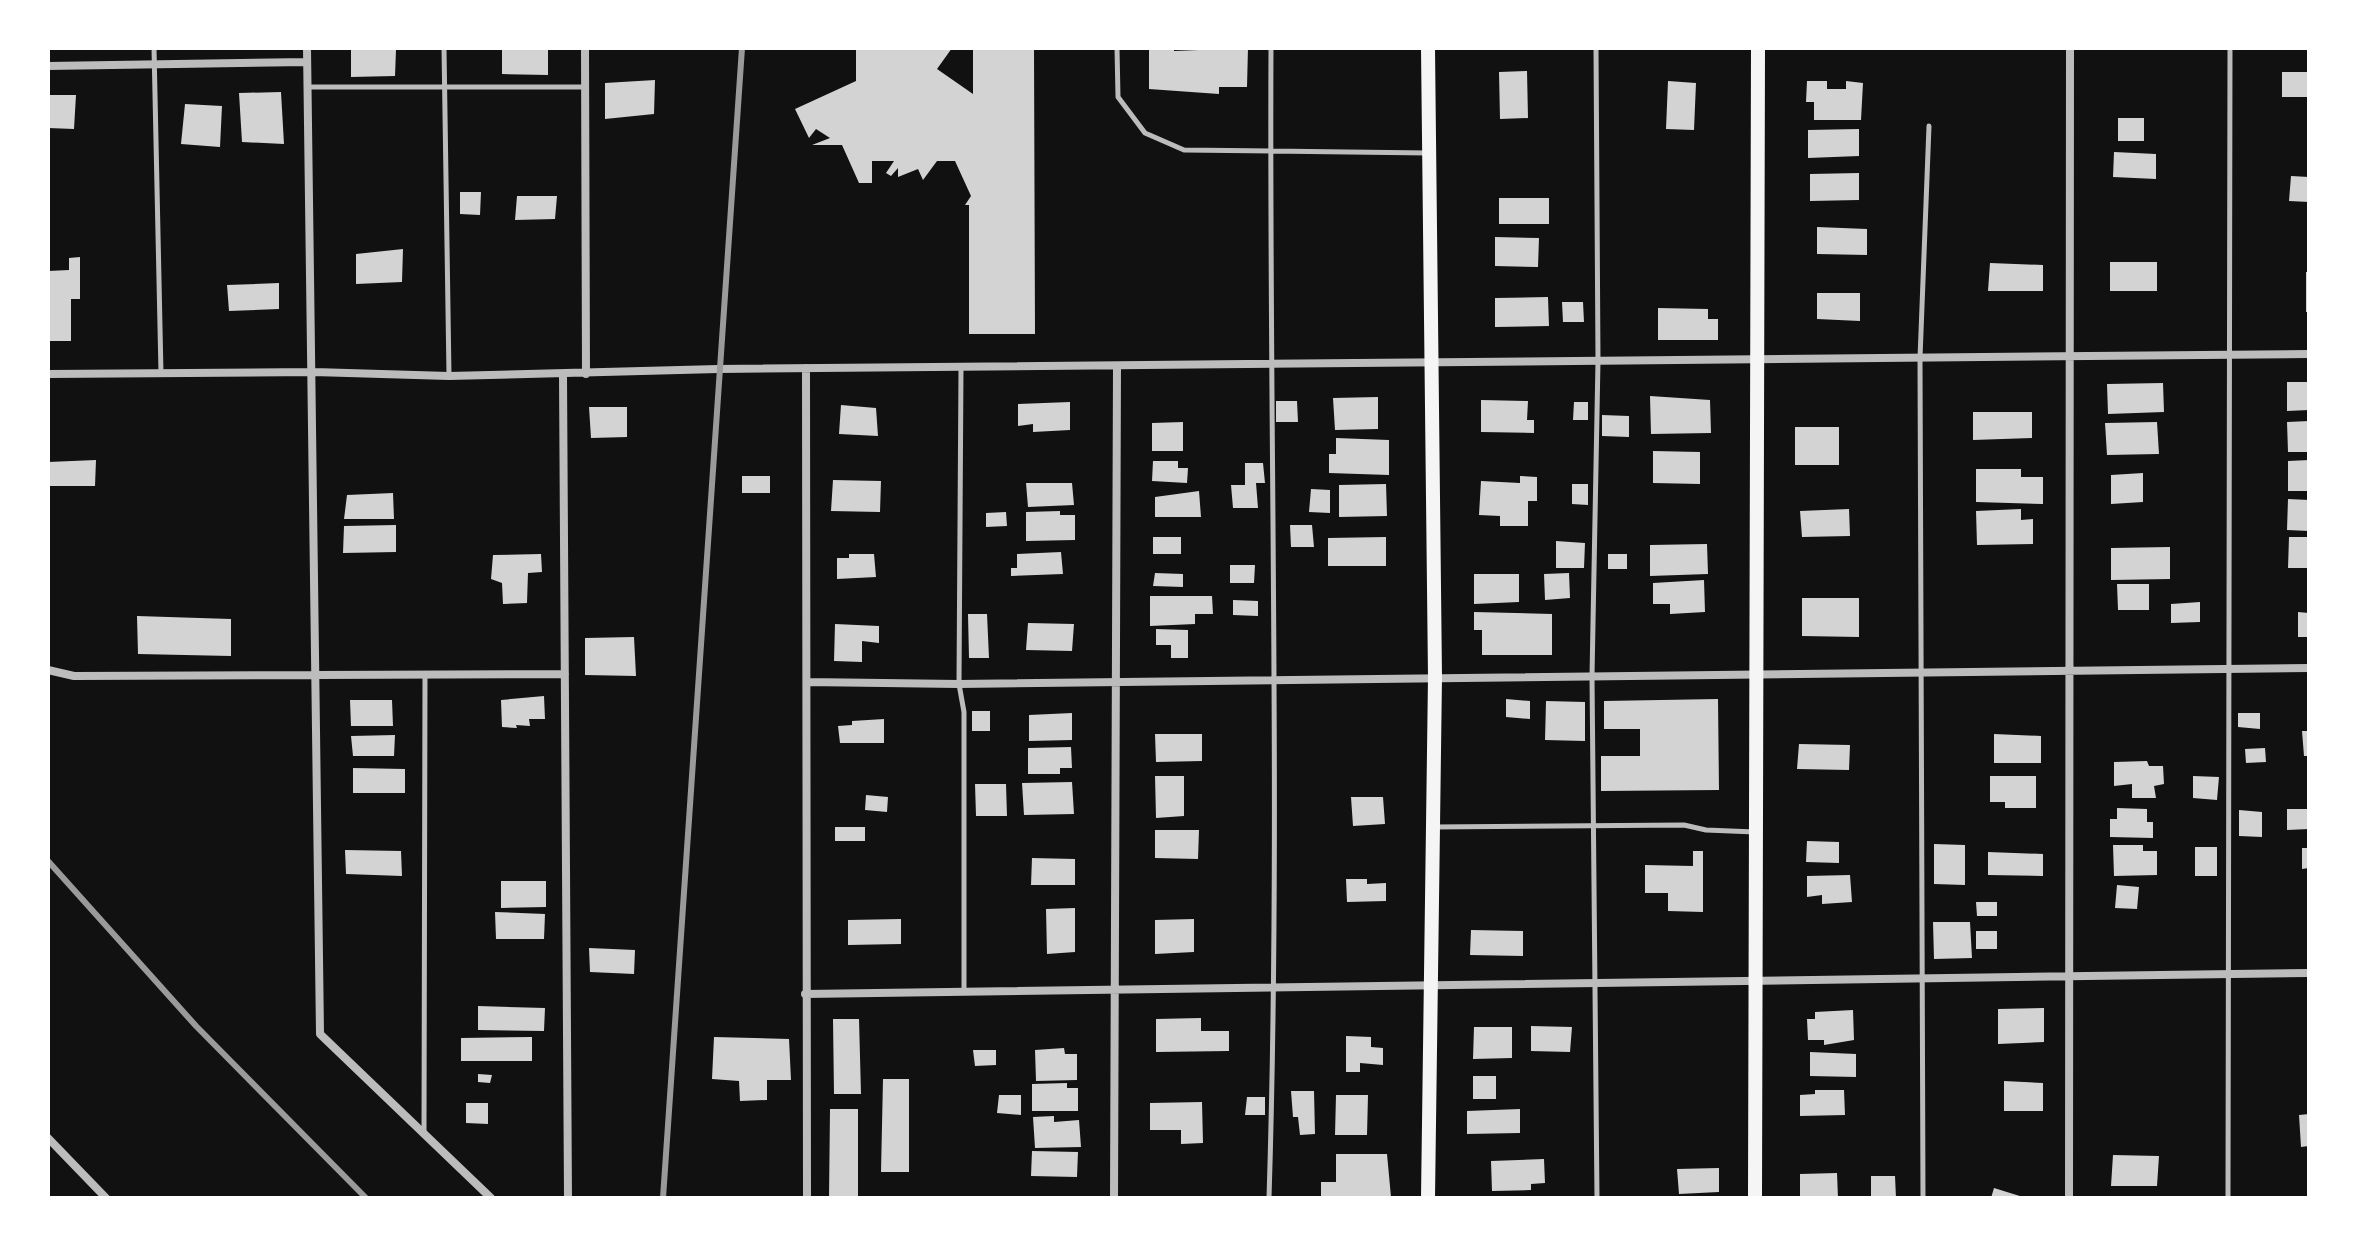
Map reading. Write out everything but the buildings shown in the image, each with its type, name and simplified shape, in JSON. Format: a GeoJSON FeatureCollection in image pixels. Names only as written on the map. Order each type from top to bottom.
{"type":"FeatureCollection","features":[{"type":"Feature","properties":{"kind":"main road"},"geometry":{"type":"LineString","coordinates":[[1428,48],[1435,677],[1428,1198]]}},
{"type":"Feature","properties":{"kind":"main road"},"geometry":{"type":"LineString","coordinates":[[1755,1198],[1758,48]]}},
{"type":"Feature","properties":{"kind":"street"},"geometry":{"type":"LineString","coordinates":[[307,48],[314,372],[314,674],[320,1034],[491,1198]]}},
{"type":"Feature","properties":{"kind":"street"},"geometry":{"type":"LineString","coordinates":[[585,48],[586,374]]}},
{"type":"Feature","properties":{"kind":"street"},"geometry":{"type":"LineString","coordinates":[[2069,1198],[2070,48]]}},
{"type":"Feature","properties":{"kind":"street"},"geometry":{"type":"LineString","coordinates":[[48,66],[307,62]]}},
{"type":"Feature","properties":{"kind":"street"},"geometry":{"type":"LineString","coordinates":[[48,374],[314,372],[563,375],[806,368],[2309,354]]}},
{"type":"Feature","properties":{"kind":"street"},"geometry":{"type":"LineString","coordinates":[[1114,1198],[1117,366]]}},
{"type":"Feature","properties":{"kind":"street"},"geometry":{"type":"LineString","coordinates":[[806,368],[807,1198]]}},
{"type":"Feature","properties":{"kind":"street"},"geometry":{"type":"LineString","coordinates":[[563,375],[568,1198]]}},
{"type":"Feature","properties":{"kind":"street"},"geometry":{"type":"LineString","coordinates":[[807,682],[959,684],[2309,668]]}},
{"type":"Feature","properties":{"kind":"street"},"geometry":{"type":"LineString","coordinates":[[48,670],[74,676],[565,674]]}},
{"type":"Feature","properties":{"kind":"street"},"geometry":{"type":"LineString","coordinates":[[805,994],[2309,973]]}},
{"type":"Feature","properties":{"kind":"street"},"geometry":{"type":"LineString","coordinates":[[48,1138],[106,1198]]}},
{"type":"Feature","properties":{"kind":"lane"},"geometry":{"type":"LineString","coordinates":[[154,48],[161,373]]}},
{"type":"Feature","properties":{"kind":"lane"},"geometry":{"type":"LineString","coordinates":[[444,48],[448,139],[449,376]]}},
{"type":"Feature","properties":{"kind":"lane"},"geometry":{"type":"LineString","coordinates":[[1117,48],[1118,97],[1145,133],[1184,150],[1429,153]]}},
{"type":"Feature","properties":{"kind":"lane"},"geometry":{"type":"LineString","coordinates":[[1269,1198],[1276,988],[1269,364],[1271,48]]}},
{"type":"Feature","properties":{"kind":"lane"},"geometry":{"type":"LineString","coordinates":[[1596,48],[1598,361],[1592,676],[1597,1198]]}},
{"type":"Feature","properties":{"kind":"lane"},"geometry":{"type":"LineString","coordinates":[[2228,1198],[2230,48]]}},
{"type":"Feature","properties":{"kind":"lane"},"geometry":{"type":"LineString","coordinates":[[307,87],[585,87]]}},
{"type":"Feature","properties":{"kind":"lane"},"geometry":{"type":"LineString","coordinates":[[1923,1198],[1920,358],[1929,126]]}},
{"type":"Feature","properties":{"kind":"lane"},"geometry":{"type":"LineString","coordinates":[[961,367],[959,684],[964,712],[964,992]]}},
{"type":"Feature","properties":{"kind":"lane"},"geometry":{"type":"LineString","coordinates":[[424,1133],[425,674]]}},
{"type":"Feature","properties":{"kind":"lane"},"geometry":{"type":"LineString","coordinates":[[1432,827],[1684,825],[1706,830],[1755,832]]}},
{"type":"Feature","properties":{"kind":"railway"},"geometry":{"type":"LineString","coordinates":[[663,1198],[742,48]]}},
{"type":"Feature","properties":{"kind":"railway"},"geometry":{"type":"LineString","coordinates":[[48,861],[196,1026],[366,1198]]}}]}
